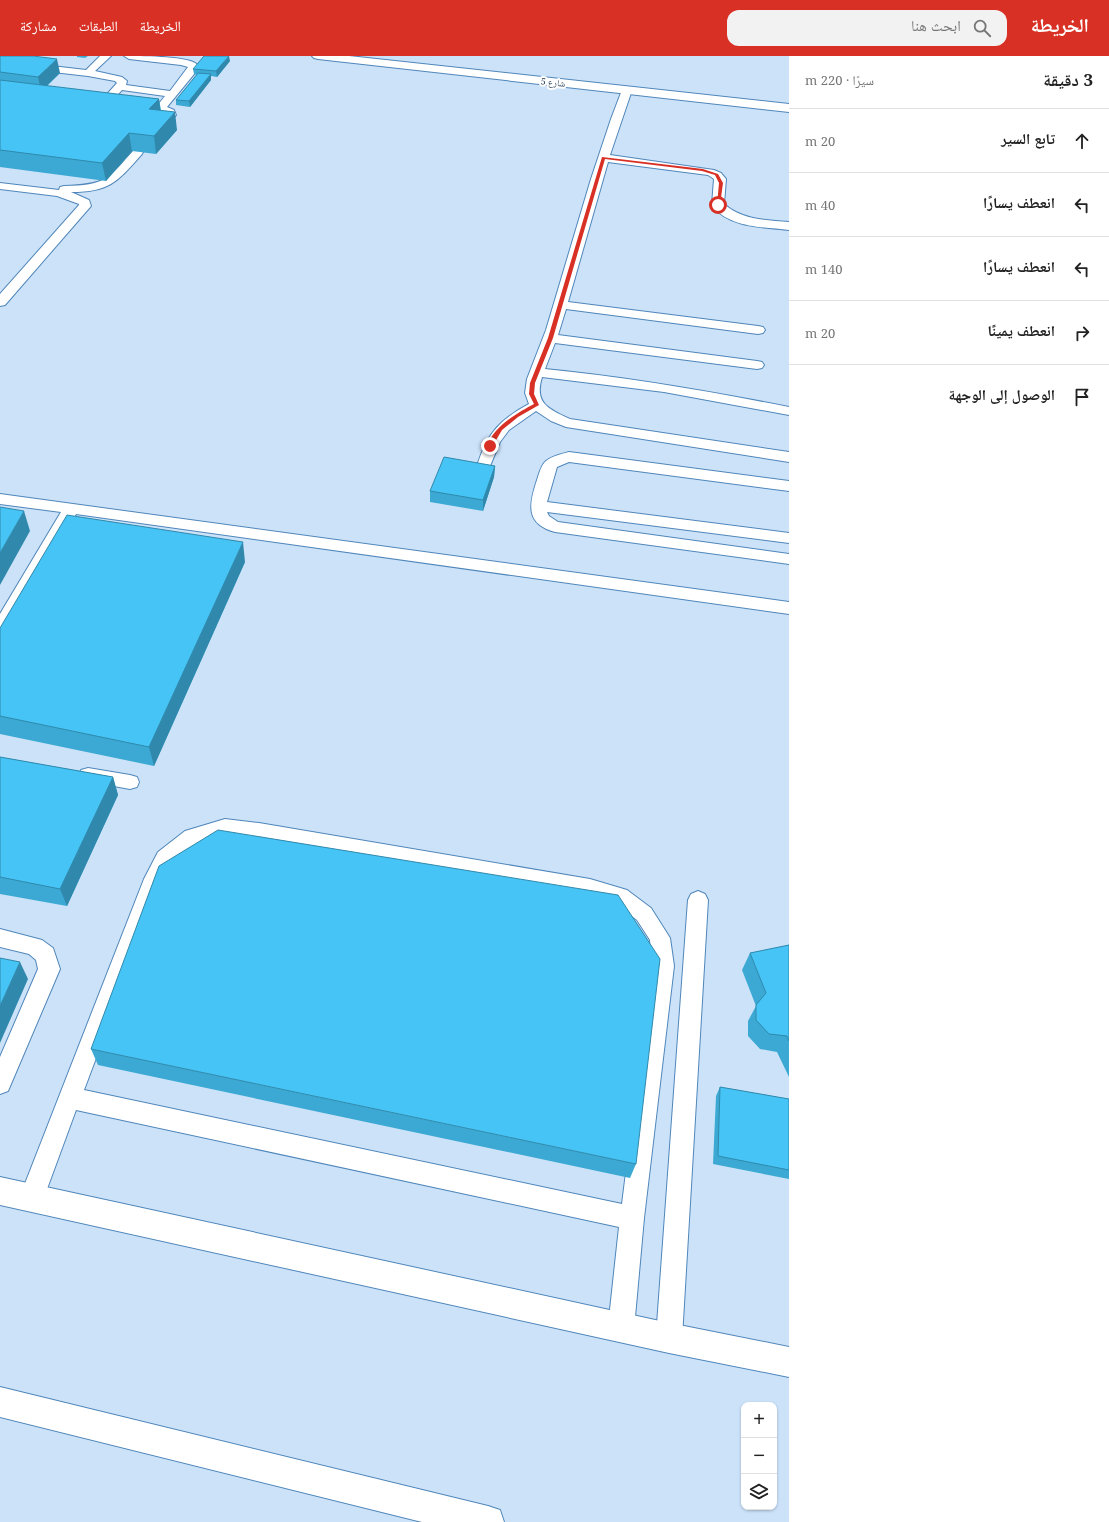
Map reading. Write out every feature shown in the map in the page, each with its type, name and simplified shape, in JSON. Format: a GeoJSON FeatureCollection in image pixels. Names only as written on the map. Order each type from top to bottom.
{"type":"FeatureCollection","features":[{"type":"Feature","properties":{"kind":"main road","name":"شارع 5"},"geometry":{"type":"LineString","coordinates":[[318,56],[789,108]]}},
{"type":"Feature","properties":{"kind":"main road"},"geometry":{"type":"LineString","coordinates":[[0,1191],[621,1328],[789,1362]]}},
{"type":"Feature","properties":{"kind":"main road"},"geometry":{"type":"LineString","coordinates":[[0,1402],[488,1522]]}},
{"type":"Feature","properties":{"kind":"lane"},"geometry":{"type":"LineString","coordinates":[[25,66],[37,56]]}},
{"type":"Feature","properties":{"kind":"lane"},"geometry":{"type":"LineString","coordinates":[[88,73],[106,56]]}},
{"type":"Feature","properties":{"kind":"lane"},"geometry":{"type":"LineString","coordinates":[[129,56],[182,62],[192,65],[194,68],[159,110]]}},
{"type":"Feature","properties":{"kind":"lane"},"geometry":{"type":"LineString","coordinates":[[50,68],[58,60]]}},
{"type":"Feature","properties":{"kind":"lane"},"geometry":{"type":"LineString","coordinates":[[0,63],[50,68],[118,78],[122,81],[119,88],[100,102],[170,112],[171,115],[160,128]]}},
{"type":"Feature","properties":{"kind":"lane"},"geometry":{"type":"LineString","coordinates":[[119,88],[172,94]]}},
{"type":"Feature","properties":{"kind":"lane"},"geometry":{"type":"LineString","coordinates":[[627,90],[604,158],[561,305],[533,383],[532,394],[537,405],[549,415],[566,423],[789,454]]}},
{"type":"Feature","properties":{"kind":"lane"},"geometry":{"type":"LineString","coordinates":[[50,192],[59,190],[92,189],[108,184],[138,152]]}},
{"type":"Feature","properties":{"kind":"lane"},"geometry":{"type":"LineString","coordinates":[[604,158],[717,174],[720,179],[718,205],[725,213],[737,218],[789,226]]}},
{"type":"Feature","properties":{"kind":"lane"},"geometry":{"type":"LineString","coordinates":[[0,186],[50,192],[81,199],[85,202],[85,206],[0,302]]}},
{"type":"Feature","properties":{"kind":"lane"},"geometry":{"type":"LineString","coordinates":[[561,305],[758,330]]}},
{"type":"Feature","properties":{"kind":"lane"},"geometry":{"type":"LineString","coordinates":[[550,338],[757,365]]}},
{"type":"Feature","properties":{"kind":"lane"},"geometry":{"type":"LineString","coordinates":[[539,368],[582,366],[688,380],[789,398]]}},
{"type":"Feature","properties":{"kind":"lane"},"geometry":{"type":"LineString","coordinates":[[539,368],[578,376],[676,390],[789,411]]}},
{"type":"Feature","properties":{"kind":"lane"},"geometry":{"type":"LineString","coordinates":[[485,463],[490,446],[500,429],[517,416],[537,405]]}},
{"type":"Feature","properties":{"kind":"lane"},"geometry":{"type":"LineString","coordinates":[[789,486],[569,458],[558,460],[550,465],[539,506],[539,514],[545,522],[555,527],[789,559]]}},
{"type":"Feature","properties":{"kind":"lane"},"geometry":{"type":"LineString","coordinates":[[0,499],[789,608]]}},
{"type":"Feature","properties":{"kind":"lane"},"geometry":{"type":"LineString","coordinates":[[539,506],[789,538]]}},
{"type":"Feature","properties":{"kind":"lane"},"geometry":{"type":"LineString","coordinates":[[0,628],[71,508]]}},
{"type":"Feature","properties":{"kind":"lane"},"geometry":{"type":"LineString","coordinates":[[69,772],[130,782]]}},
{"type":"Feature","properties":{"kind":"lane"},"geometry":{"type":"LineString","coordinates":[[31,1199],[151,885],[165,858],[192,837],[225,827],[259,831],[590,888],[620,896],[644,914],[660,938],[663,966],[632,1218],[621,1328]]}},
{"type":"Feature","properties":{"kind":"lane"},"geometry":{"type":"LineString","coordinates":[[669,1338],[698,900]]}},
{"type":"Feature","properties":{"kind":"lane"},"geometry":{"type":"LineString","coordinates":[[0,938],[35,946],[46,955],[49,968],[0,1082]]}},
{"type":"Feature","properties":{"kind":"lane"},"geometry":{"type":"LineString","coordinates":[[70,1098],[632,1218]]}},
{"type":"Feature","properties":{"kind":"building"},"geometry":{"type":"Polygon","coordinates":[[[0,56],[33,56],[57,59],[38,77],[0,72],[0,56]]]}},
{"type":"Feature","properties":{"kind":"building"},"geometry":{"type":"Polygon","coordinates":[[[204,56],[229,56],[216,71],[193,69],[204,56]]]}},
{"type":"Feature","properties":{"kind":"building"},"geometry":{"type":"Polygon","coordinates":[[[198,73],[211,74],[189,101],[176,100],[198,73]]]}},
{"type":"Feature","properties":{"kind":"building"},"geometry":{"type":"Polygon","coordinates":[[[0,80],[159,99],[149,109],[175,112],[154,136],[129,133],[102,163],[0,150],[0,80]]]}},
{"type":"Feature","properties":{"kind":"building"},"geometry":{"type":"Polygon","coordinates":[[[444,457],[495,466],[483,500],[430,491],[444,457]]]}},
{"type":"Feature","properties":{"kind":"building"},"geometry":{"type":"Polygon","coordinates":[[[0,507],[24,511],[0,553],[0,507]]]}},
{"type":"Feature","properties":{"kind":"building"},"geometry":{"type":"Polygon","coordinates":[[[67,515],[243,542],[149,747],[0,716],[0,628],[67,515]]]}},
{"type":"Feature","properties":{"kind":"building"},"geometry":{"type":"Polygon","coordinates":[[[0,757],[113,777],[60,889],[0,877],[0,757]]]}},
{"type":"Feature","properties":{"kind":"building"},"geometry":{"type":"Polygon","coordinates":[[[218,830],[618,895],[660,959],[636,1164],[91,1049],[159,866],[218,830]]]}},
{"type":"Feature","properties":{"kind":"building"},"geometry":{"type":"Polygon","coordinates":[[[789,945],[789,1041],[787,1036],[769,1034],[756,1020],[756,1005],[766,993],[750,953],[789,945]]]}},
{"type":"Feature","properties":{"kind":"building"},"geometry":{"type":"Polygon","coordinates":[[[0,958],[20,962],[0,1006],[0,958]]]}},
{"type":"Feature","properties":{"kind":"building"},"geometry":{"type":"Polygon","coordinates":[[[720,1087],[789,1099],[789,1170],[718,1156],[720,1087]]]}},
{"type":"Feature","properties":{"kind":"route"},"geometry":{"type":"LineString","coordinates":[[490,446],[500,429],[517,416],[537,405],[532,394],[533,383],[561,305],[604,158],[703,170],[717,174],[721,183],[718,205]]}}]}
